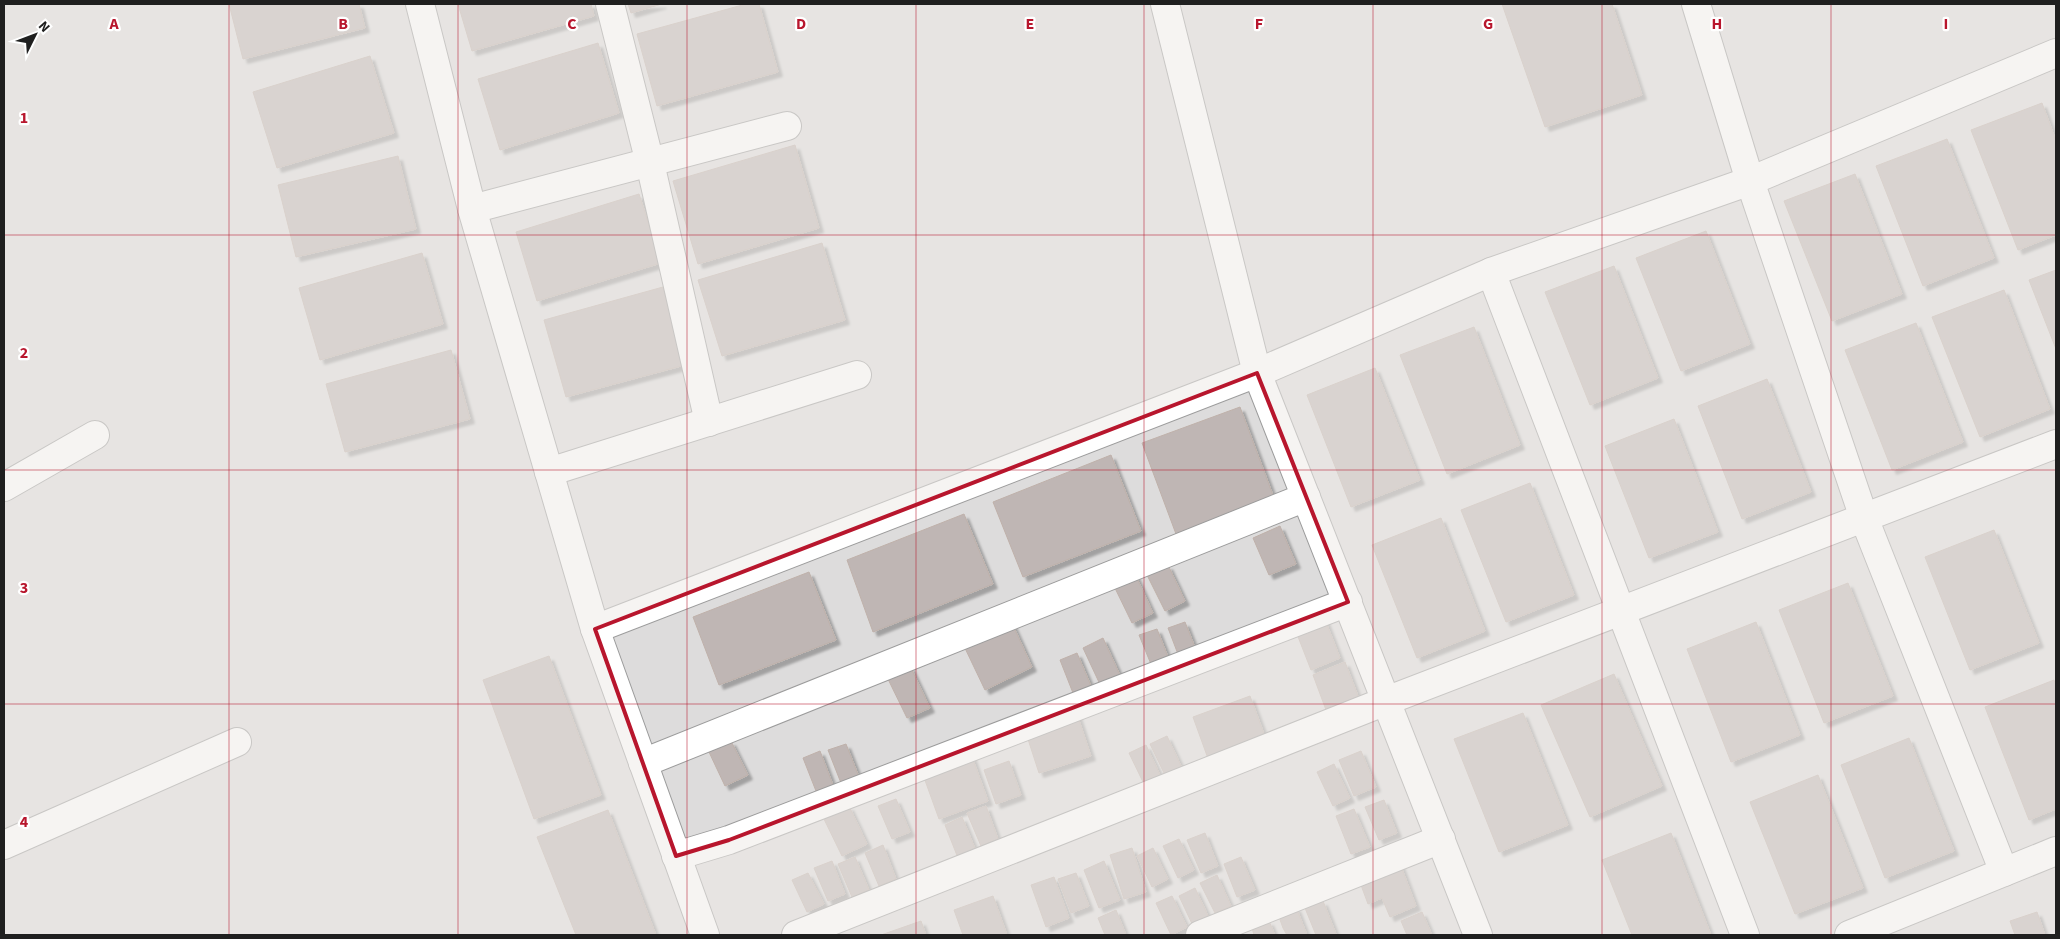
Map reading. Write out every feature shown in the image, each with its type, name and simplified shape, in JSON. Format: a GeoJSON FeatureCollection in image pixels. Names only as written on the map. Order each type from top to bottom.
{"type":"FeatureCollection","features":[{"type":"Feature","properties":{"kind":"street"},"geometry":{"type":"LineString","coordinates":[[420,4],[472,209],[595,629],[705,935]]}},
{"type":"Feature","properties":{"kind":"street"},"geometry":{"type":"LineString","coordinates":[[610,4],[650,163],[709,422]]}},
{"type":"Feature","properties":{"kind":"street"},"geometry":{"type":"LineString","coordinates":[[1165,4],[1257,373],[1478,935]]}},
{"type":"Feature","properties":{"kind":"street"},"geometry":{"type":"LineString","coordinates":[[1696,4],[1750,181],[1864,518],[2004,872]]}},
{"type":"Feature","properties":{"kind":"street"},"geometry":{"type":"LineString","coordinates":[[595,629],[1257,373],[1491,272],[1750,181],[2056,53]]}},
{"type":"Feature","properties":{"kind":"street"},"geometry":{"type":"LineString","coordinates":[[472,209],[787,126]]}},
{"type":"Feature","properties":{"kind":"street"},"geometry":{"type":"LineString","coordinates":[[1491,272],[1745,935]]}},
{"type":"Feature","properties":{"kind":"street"},"geometry":{"type":"LineString","coordinates":[[549,472],[857,375]]}},
{"type":"Feature","properties":{"kind":"street"},"geometry":{"type":"LineString","coordinates":[[4,487],[94,435]]}},
{"type":"Feature","properties":{"kind":"street"},"geometry":{"type":"LineString","coordinates":[[796,935],[1386,701],[2056,444]]}},
{"type":"Feature","properties":{"kind":"street"},"geometry":{"type":"LineString","coordinates":[[643,762],[1306,497]]}},
{"type":"Feature","properties":{"kind":"street"},"geometry":{"type":"LineString","coordinates":[[676,856],[729,840],[1348,602]]}},
{"type":"Feature","properties":{"kind":"street"},"geometry":{"type":"LineString","coordinates":[[4,845],[237,742]]}},
{"type":"Feature","properties":{"kind":"street"},"geometry":{"type":"LineString","coordinates":[[1200,935],[1441,839]]}},
{"type":"Feature","properties":{"kind":"street"},"geometry":{"type":"LineString","coordinates":[[1849,935],[2056,851]]}},
{"type":"Feature","properties":{"kind":"highlighted area"},"geometry":{"type":"Polygon","coordinates":[[[1257,373],[1348,602],[729,840],[676,856],[595,629],[1257,373]]]}},
{"type":"Feature","properties":{"kind":"shaded area"},"geometry":{"type":"Polygon","coordinates":[[[4,4],[2056,4],[2056,935],[4,935],[4,4]]]}},
{"type":"Feature","properties":{"kind":"building"},"geometry":{"type":"Polygon","coordinates":[[[229,4],[359,4],[365,28],[243,59],[229,4]]]}},
{"type":"Feature","properties":{"kind":"building"},"geometry":{"type":"Polygon","coordinates":[[[458,4],[591,4],[594,16],[472,51],[458,4]]]}},
{"type":"Feature","properties":{"kind":"building"},"geometry":{"type":"Polygon","coordinates":[[[628,4],[662,4],[631,13],[628,4]]]}},
{"type":"Feature","properties":{"kind":"building"},"geometry":{"type":"Polygon","coordinates":[[[746,4],[759,4],[778,72],[657,106],[637,34],[746,4]]]}},
{"type":"Feature","properties":{"kind":"building"},"geometry":{"type":"Polygon","coordinates":[[[1502,4],[1612,4],[1642,95],[1545,127],[1502,4]]]}},
{"type":"Feature","properties":{"kind":"building"},"geometry":{"type":"Polygon","coordinates":[[[598,43],[619,113],[500,150],[478,79],[598,43]]]}},
{"type":"Feature","properties":{"kind":"building"},"geometry":{"type":"Polygon","coordinates":[[[370,56],[394,133],[277,168],[253,92],[370,56]]]}},
{"type":"Feature","properties":{"kind":"building"},"geometry":{"type":"Polygon","coordinates":[[[2042,103],[2056,141],[2056,235],[2018,250],[1971,130],[2042,103]]]}},
{"type":"Feature","properties":{"kind":"building"},"geometry":{"type":"Polygon","coordinates":[[[1947,139],[1994,258],[1923,286],[1876,166],[1947,139]]]}},
{"type":"Feature","properties":{"kind":"building"},"geometry":{"type":"Polygon","coordinates":[[[795,145],[819,228],[698,264],[673,181],[795,145]]]}},
{"type":"Feature","properties":{"kind":"building"},"geometry":{"type":"Polygon","coordinates":[[[398,156],[416,229],[296,257],[278,185],[398,156]]]}},
{"type":"Feature","properties":{"kind":"building"},"geometry":{"type":"Polygon","coordinates":[[[1855,174],[1902,294],[1832,321],[1784,201],[1855,174]]]}},
{"type":"Feature","properties":{"kind":"building"},"geometry":{"type":"Polygon","coordinates":[[[639,194],[661,263],[537,301],[516,232],[639,194]]]}},
{"type":"Feature","properties":{"kind":"building"},"geometry":{"type":"Polygon","coordinates":[[[1706,231],[1750,344],[1681,371],[1636,258],[1706,231]]]}},
{"type":"Feature","properties":{"kind":"building"},"geometry":{"type":"Polygon","coordinates":[[[822,243],[845,320],[722,356],[698,280],[822,243]]]}},
{"type":"Feature","properties":{"kind":"building"},"geometry":{"type":"Polygon","coordinates":[[[422,253],[443,324],[320,360],[299,288],[422,253]]]}},
{"type":"Feature","properties":{"kind":"building"},"geometry":{"type":"Polygon","coordinates":[[[1614,266],[1658,378],[1590,405],[1545,292],[1614,266]]]}},
{"type":"Feature","properties":{"kind":"building"},"geometry":{"type":"Polygon","coordinates":[[[2056,270],[2056,349],[2029,280],[2056,270]]]}},
{"type":"Feature","properties":{"kind":"building"},"geometry":{"type":"Polygon","coordinates":[[[663,287],[685,365],[566,397],[544,320],[663,287]]]}},
{"type":"Feature","properties":{"kind":"building"},"geometry":{"type":"Polygon","coordinates":[[[2004,290],[2050,409],[1980,437],[1932,317],[2004,290]]]}},
{"type":"Feature","properties":{"kind":"building"},"geometry":{"type":"Polygon","coordinates":[[[1916,323],[1963,442],[1892,470],[1845,350],[1916,323]]]}},
{"type":"Feature","properties":{"kind":"building"},"geometry":{"type":"Polygon","coordinates":[[[1474,327],[1520,445],[1447,474],[1400,355],[1474,327]]]}},
{"type":"Feature","properties":{"kind":"building"},"geometry":{"type":"Polygon","coordinates":[[[451,350],[470,419],[345,452],[326,384],[451,350]]]}},
{"type":"Feature","properties":{"kind":"building"},"geometry":{"type":"Polygon","coordinates":[[[1375,368],[1420,480],[1351,507],[1307,395],[1375,368]]]}},
{"type":"Feature","properties":{"kind":"building"},"geometry":{"type":"Polygon","coordinates":[[[1767,379],[1811,492],[1742,519],[1698,406],[1767,379]]]}},
{"type":"Feature","properties":{"kind":"building"},"geometry":{"type":"Polygon","coordinates":[[[1240,407],[1274,498],[1176,534],[1142,443],[1240,407]]]}},
{"type":"Feature","properties":{"kind":"building"},"geometry":{"type":"Polygon","coordinates":[[[1674,419],[1718,532],[1649,558],[1605,446],[1674,419]]]}},
{"type":"Feature","properties":{"kind":"building"},"geometry":{"type":"Polygon","coordinates":[[[1111,455],[1141,531],[1023,577],[993,502],[1111,455]]]}},
{"type":"Feature","properties":{"kind":"building"},"geometry":{"type":"Polygon","coordinates":[[[1530,483],[1574,595],[1506,622],[1461,510],[1530,483]]]}},
{"type":"Feature","properties":{"kind":"building"},"geometry":{"type":"Polygon","coordinates":[[[964,514],[993,584],[873,632],[847,560],[964,514]]]}},
{"type":"Feature","properties":{"kind":"building"},"geometry":{"type":"Polygon","coordinates":[[[1441,518],[1485,631],[1417,658],[1372,545],[1441,518]]]}},
{"type":"Feature","properties":{"kind":"building"},"geometry":{"type":"Polygon","coordinates":[[[1280,526],[1296,564],[1269,575],[1253,538],[1280,526]]]}},
{"type":"Feature","properties":{"kind":"building"},"geometry":{"type":"Polygon","coordinates":[[[1994,530],[2039,643],[1970,670],[1925,557],[1994,530]]]}},
{"type":"Feature","properties":{"kind":"building"},"geometry":{"type":"Polygon","coordinates":[[[1168,565],[1185,601],[1165,611],[1147,575],[1168,565]]]}},
{"type":"Feature","properties":{"kind":"building"},"geometry":{"type":"Polygon","coordinates":[[[809,572],[836,640],[719,685],[693,617],[809,572]]]}},
{"type":"Feature","properties":{"kind":"building"},"geometry":{"type":"Polygon","coordinates":[[[1135,574],[1153,613],[1132,623],[1113,584],[1135,574]]]}},
{"type":"Feature","properties":{"kind":"building"},"geometry":{"type":"Polygon","coordinates":[[[1848,583],[1893,696],[1824,723],[1779,610],[1848,583]]]}},
{"type":"Feature","properties":{"kind":"building"},"geometry":{"type":"Polygon","coordinates":[[[1324,617],[1340,658],[1311,670],[1295,629],[1324,617]]]}},
{"type":"Feature","properties":{"kind":"building"},"geometry":{"type":"Polygon","coordinates":[[[1011,621],[1032,667],[985,690],[963,644],[1011,621]]]}},
{"type":"Feature","properties":{"kind":"building"},"geometry":{"type":"Polygon","coordinates":[[[1185,622],[1198,655],[1181,662],[1168,628],[1185,622]]]}},
{"type":"Feature","properties":{"kind":"building"},"geometry":{"type":"Polygon","coordinates":[[[1756,622],[1800,735],[1731,762],[1687,649],[1756,622]]]}},
{"type":"Feature","properties":{"kind":"building"},"geometry":{"type":"Polygon","coordinates":[[[1157,629],[1170,662],[1153,669],[1139,635],[1157,629]]]}},
{"type":"Feature","properties":{"kind":"building"},"geometry":{"type":"Polygon","coordinates":[[[1103,638],[1124,684],[1104,693],[1083,648],[1103,638]]]}},
{"type":"Feature","properties":{"kind":"building"},"geometry":{"type":"Polygon","coordinates":[[[1077,653],[1091,686],[1073,693],[1060,660],[1077,653]]]}},
{"type":"Feature","properties":{"kind":"building"},"geometry":{"type":"Polygon","coordinates":[[[549,656],[601,795],[534,819],[483,680],[549,656]]]}},
{"type":"Feature","properties":{"kind":"building"},"geometry":{"type":"Polygon","coordinates":[[[1345,662],[1361,704],[1329,718],[1313,675],[1345,662]]]}},
{"type":"Feature","properties":{"kind":"building"},"geometry":{"type":"Polygon","coordinates":[[[910,666],[930,708],[907,718],[887,677],[910,666]]]}},
{"type":"Feature","properties":{"kind":"building"},"geometry":{"type":"Polygon","coordinates":[[[1614,674],[1662,786],[1590,817],[1541,705],[1614,674]]]}},
{"type":"Feature","properties":{"kind":"building"},"geometry":{"type":"Polygon","coordinates":[[[2054,680],[2056,686],[2056,809],[2029,820],[1985,707],[2054,680]]]}},
{"type":"Feature","properties":{"kind":"building"},"geometry":{"type":"Polygon","coordinates":[[[1250,696],[1267,742],[1210,764],[1193,717],[1250,696]]]}},
{"type":"Feature","properties":{"kind":"building"},"geometry":{"type":"Polygon","coordinates":[[[1523,713],[1568,825],[1499,852],[1454,739],[1523,713]]]}},
{"type":"Feature","properties":{"kind":"building"},"geometry":{"type":"Polygon","coordinates":[[[1077,714],[1091,756],[1039,773],[1025,730],[1077,714]]]}},
{"type":"Feature","properties":{"kind":"building"},"geometry":{"type":"Polygon","coordinates":[[[1167,736],[1182,768],[1165,775],[1150,744],[1167,736]]]}},
{"type":"Feature","properties":{"kind":"building"},"geometry":{"type":"Polygon","coordinates":[[[1909,738],[1954,851],[1885,878],[1841,765],[1909,738]]]}},
{"type":"Feature","properties":{"kind":"building"},"geometry":{"type":"Polygon","coordinates":[[[731,741],[748,775],[725,786],[709,752],[731,741]]]}},
{"type":"Feature","properties":{"kind":"building"},"geometry":{"type":"Polygon","coordinates":[[[846,744],[859,777],[841,783],[828,750],[846,744]]]}},
{"type":"Feature","properties":{"kind":"building"},"geometry":{"type":"Polygon","coordinates":[[[1146,745],[1161,777],[1144,784],[1129,753],[1146,745]]]}},
{"type":"Feature","properties":{"kind":"building"},"geometry":{"type":"Polygon","coordinates":[[[820,751],[833,785],[816,791],[803,758],[820,751]]]}},
{"type":"Feature","properties":{"kind":"building"},"geometry":{"type":"Polygon","coordinates":[[[1361,751],[1376,787],[1354,796],[1339,760],[1361,751]]]}},
{"type":"Feature","properties":{"kind":"building"},"geometry":{"type":"Polygon","coordinates":[[[971,754],[988,801],[939,819],[922,772],[971,754]]]}},
{"type":"Feature","properties":{"kind":"building"},"geometry":{"type":"Polygon","coordinates":[[[1009,761],[1021,795],[996,804],[984,770],[1009,761]]]}},
{"type":"Feature","properties":{"kind":"building"},"geometry":{"type":"Polygon","coordinates":[[[1334,764],[1350,798],[1333,806],[1317,772],[1334,764]]]}},
{"type":"Feature","properties":{"kind":"building"},"geometry":{"type":"Polygon","coordinates":[[[1818,775],[1863,888],[1795,914],[1750,802],[1818,775]]]}},
{"type":"Feature","properties":{"kind":"building"},"geometry":{"type":"Polygon","coordinates":[[[896,799],[910,832],[892,839],[878,806],[896,799]]]}},
{"type":"Feature","properties":{"kind":"building"},"geometry":{"type":"Polygon","coordinates":[[[1384,800],[1397,833],[1379,840],[1365,807],[1384,800]]]}},
{"type":"Feature","properties":{"kind":"building"},"geometry":{"type":"Polygon","coordinates":[[[849,806],[867,844],[842,856],[823,817],[849,806]]]}},
{"type":"Feature","properties":{"kind":"building"},"geometry":{"type":"Polygon","coordinates":[[[986,806],[998,839],[981,846],[967,813],[986,806]]]}},
{"type":"Feature","properties":{"kind":"building"},"geometry":{"type":"Polygon","coordinates":[[[1354,809],[1370,847],[1351,854],[1336,816],[1354,809]]]}},
{"type":"Feature","properties":{"kind":"building"},"geometry":{"type":"Polygon","coordinates":[[[608,810],[656,935],[576,935],[537,837],[608,810]]]}},
{"type":"Feature","properties":{"kind":"building"},"geometry":{"type":"Polygon","coordinates":[[[962,817],[976,851],[958,858],[945,825],[962,817]]]}},
{"type":"Feature","properties":{"kind":"building"},"geometry":{"type":"Polygon","coordinates":[[[1205,833],[1218,866],[1201,873],[1187,840],[1205,833]]]}},
{"type":"Feature","properties":{"kind":"building"},"geometry":{"type":"Polygon","coordinates":[[[1671,833],[1711,935],[1632,935],[1602,860],[1671,833]]]}},
{"type":"Feature","properties":{"kind":"building"},"geometry":{"type":"Polygon","coordinates":[[[1179,839],[1194,870],[1178,878],[1163,846],[1179,839]]]}},
{"type":"Feature","properties":{"kind":"building"},"geometry":{"type":"Polygon","coordinates":[[[883,845],[896,879],[879,886],[865,853],[883,845]]]}},
{"type":"Feature","properties":{"kind":"building"},"geometry":{"type":"Polygon","coordinates":[[[1132,848],[1146,892],[1124,899],[1110,855],[1132,848]]]}},
{"type":"Feature","properties":{"kind":"building"},"geometry":{"type":"Polygon","coordinates":[[[1153,848],[1168,879],[1152,887],[1137,856],[1153,848]]]}},
{"type":"Feature","properties":{"kind":"building"},"geometry":{"type":"Polygon","coordinates":[[[855,857],[869,890],[852,897],[838,864],[855,857]]]}},
{"type":"Feature","properties":{"kind":"building"},"geometry":{"type":"Polygon","coordinates":[[[1241,857],[1255,890],[1237,897],[1224,864],[1241,857]]]}},
{"type":"Feature","properties":{"kind":"building"},"geometry":{"type":"Polygon","coordinates":[[[832,861],[845,894],[828,901],[814,868],[832,861]]]}},
{"type":"Feature","properties":{"kind":"building"},"geometry":{"type":"Polygon","coordinates":[[[1104,861],[1120,900],[1099,908],[1084,870],[1104,861]]]}},
{"type":"Feature","properties":{"kind":"building"},"geometry":{"type":"Polygon","coordinates":[[[1399,861],[1416,906],[1390,917],[1382,898],[1368,904],[1358,877],[1399,861]]]}},
{"type":"Feature","properties":{"kind":"building"},"geometry":{"type":"Polygon","coordinates":[[[808,873],[824,904],[807,912],[792,880],[808,873]]]}},
{"type":"Feature","properties":{"kind":"building"},"geometry":{"type":"Polygon","coordinates":[[[1076,873],[1089,906],[1071,913],[1058,879],[1076,873]]]}},
{"type":"Feature","properties":{"kind":"building"},"geometry":{"type":"Polygon","coordinates":[[[1217,875],[1231,906],[1215,913],[1200,883],[1217,875]]]}},
{"type":"Feature","properties":{"kind":"building"},"geometry":{"type":"Polygon","coordinates":[[[1054,877],[1069,918],[1046,927],[1031,885],[1054,877]]]}},
{"type":"Feature","properties":{"kind":"building"},"geometry":{"type":"Polygon","coordinates":[[[1195,888],[1210,920],[1194,928],[1179,896],[1195,888]]]}},
{"type":"Feature","properties":{"kind":"building"},"geometry":{"type":"Polygon","coordinates":[[[993,896],[1007,935],[963,935],[954,910],[993,896]]]}},
{"type":"Feature","properties":{"kind":"building"},"geometry":{"type":"Polygon","coordinates":[[[1172,896],[1187,927],[1171,935],[1156,903],[1172,896]]]}},
{"type":"Feature","properties":{"kind":"building"},"geometry":{"type":"Polygon","coordinates":[[[1323,901],[1336,934],[1334,935],[1316,935],[1305,908],[1323,901]]]}},
{"type":"Feature","properties":{"kind":"building"},"geometry":{"type":"Polygon","coordinates":[[[1296,907],[1307,935],[1287,935],[1283,928],[1278,914],[1296,907]]]}},
{"type":"Feature","properties":{"kind":"building"},"geometry":{"type":"Polygon","coordinates":[[[1116,910],[1126,935],[1105,935],[1098,918],[1116,910]]]}},
{"type":"Feature","properties":{"kind":"building"},"geometry":{"type":"Polygon","coordinates":[[[1422,912],[1432,935],[1407,935],[1401,921],[1422,912]]]}},
{"type":"Feature","properties":{"kind":"building"},"geometry":{"type":"Polygon","coordinates":[[[2037,912],[2045,935],[2015,935],[2010,921],[2037,912]]]}},
{"type":"Feature","properties":{"kind":"building"},"geometry":{"type":"Polygon","coordinates":[[[921,921],[926,935],[881,935],[921,921]]]}},
{"type":"Feature","properties":{"kind":"building"},"geometry":{"type":"Polygon","coordinates":[[[1269,921],[1275,935],[1254,935],[1252,928],[1269,921]]]}}]}
